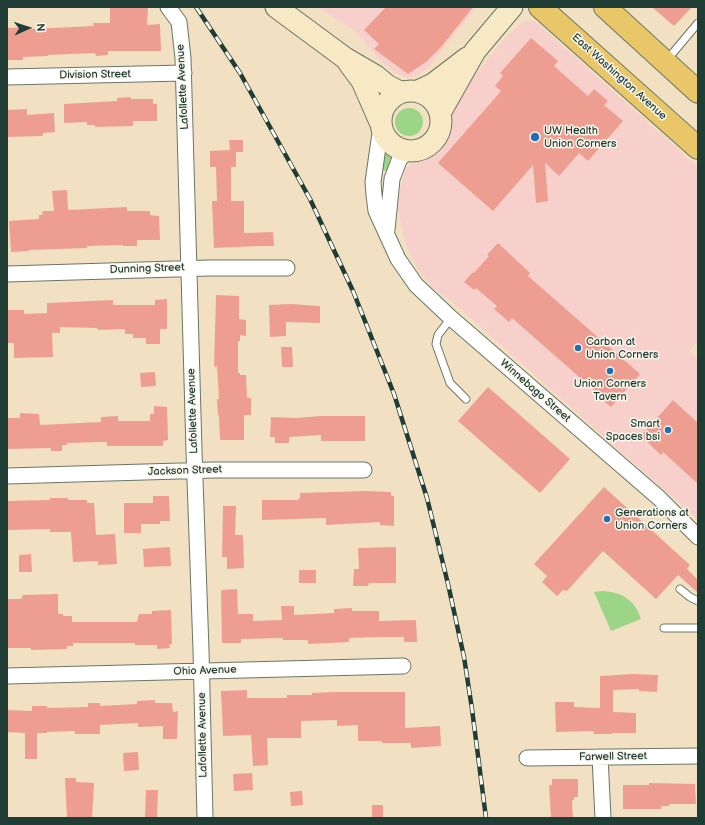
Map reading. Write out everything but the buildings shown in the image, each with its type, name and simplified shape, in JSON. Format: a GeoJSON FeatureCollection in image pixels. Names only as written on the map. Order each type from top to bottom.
{"type":"FeatureCollection","features":[{"type":"Feature","properties":{"kind":"main road","name":"East Washington Avenue"},"geometry":{"type":"LineString","coordinates":[[540,7],[698,148]]}},
{"type":"Feature","properties":{"kind":"main road"},"geometry":{"type":"LineString","coordinates":[[605,7],[698,92]]}},
{"type":"Feature","properties":{"kind":"street","name":"Lafollette Avenue"},"geometry":{"type":"LineString","coordinates":[[168,7],[179,22],[184,73],[205,818]]}},
{"type":"Feature","properties":{"kind":"street"},"geometry":{"type":"LineString","coordinates":[[276,7],[345,58],[376,76],[388,86],[409,92],[426,94],[437,106],[440,113],[441,125],[436,138],[430,145],[422,149],[408,152],[400,158],[392,179],[386,233]]}},
{"type":"Feature","properties":{"kind":"street"},"geometry":{"type":"LineString","coordinates":[[440,113],[475,51],[512,7]]}},
{"type":"Feature","properties":{"kind":"street"},"geometry":{"type":"LineString","coordinates":[[381,124],[382,112],[392,97],[433,84],[475,51]]}},
{"type":"Feature","properties":{"kind":"street"},"geometry":{"type":"LineString","coordinates":[[345,58],[362,81],[381,124],[384,136],[390,144],[398,149],[408,152]]}},
{"type":"Feature","properties":{"kind":"street","name":"Division Street"},"geometry":{"type":"LineString","coordinates":[[7,77],[184,73]]}},
{"type":"Feature","properties":{"kind":"street","name":"Winnebago Street"},"geometry":{"type":"LineString","coordinates":[[381,124],[374,174],[376,211],[398,258],[416,285],[451,318],[659,498],[698,537]]}},
{"type":"Feature","properties":{"kind":"street","name":"Dunning Street"},"geometry":{"type":"LineString","coordinates":[[7,274],[189,268],[287,268]]}},
{"type":"Feature","properties":{"kind":"street","name":"Jackson Street"},"geometry":{"type":"LineString","coordinates":[[7,476],[195,472],[214,470],[364,470]]}},
{"type":"Feature","properties":{"kind":"street","name":"Ohio Avenue"},"geometry":{"type":"LineString","coordinates":[[7,676],[403,666]]}},
{"type":"Feature","properties":{"kind":"street","name":"Farwell Street"},"geometry":{"type":"LineString","coordinates":[[527,758],[698,756]]}},
{"type":"Feature","properties":{"kind":"street"},"geometry":{"type":"LineString","coordinates":[[600,757],[603,818]]}},
{"type":"Feature","properties":{"kind":"lane"},"geometry":{"type":"LineString","coordinates":[[665,62],[698,23]]}},
{"type":"Feature","properties":{"kind":"lane"},"geometry":{"type":"LineString","coordinates":[[451,318],[438,335],[436,344],[448,379],[466,399]]}},
{"type":"Feature","properties":{"kind":"lane"},"geometry":{"type":"LineString","coordinates":[[680,589],[698,601]]}},
{"type":"Feature","properties":{"kind":"lane"},"geometry":{"type":"LineString","coordinates":[[664,628],[698,628]]}},
{"type":"Feature","properties":{"kind":"shaded area"},"geometry":{"type":"Polygon","coordinates":[[[317,7],[477,7],[430,65],[419,75],[408,78],[397,74],[384,65],[355,31],[317,7]]]}},
{"type":"Feature","properties":{"kind":"shaded area"},"geometry":{"type":"Polygon","coordinates":[[[527,21],[534,21],[545,30],[698,167],[698,341],[689,351],[698,359],[698,520],[450,300],[435,290],[419,271],[408,250],[398,209],[399,194],[404,174],[410,165],[431,155],[441,146],[454,105],[466,87],[505,38],[519,25],[527,21]]]}},
{"type":"Feature","properties":{"kind":"green space"},"geometry":{"type":"Polygon","coordinates":[[[409,108],[415,109],[419,112],[422,116],[422,128],[419,132],[415,135],[409,136],[403,135],[399,132],[396,128],[395,122],[396,116],[399,112],[403,109],[409,108]]]}},
{"type":"Feature","properties":{"kind":"green space"},"geometry":{"type":"Polygon","coordinates":[[[384,152],[393,158],[388,172],[381,169],[384,152]]]}},
{"type":"Feature","properties":{"kind":"green space"},"geometry":{"type":"Polygon","coordinates":[[[602,591],[616,593],[627,598],[635,607],[641,619],[611,631],[594,592],[602,591]]]}},
{"type":"Feature","properties":{"kind":"railway"},"geometry":{"type":"LineString","coordinates":[[196,7],[240,73],[310,199],[353,291],[394,394],[427,498],[464,657],[486,818]]}},
{"type":"Feature","properties":{"kind":"place","name":"UW Health Union Corners"},"geometry":{"type":"Point","coordinates":[535,137]}},
{"type":"Feature","properties":{"kind":"place","name":"Carbon at Union Corners"},"geometry":{"type":"Point","coordinates":[578,348]}},
{"type":"Feature","properties":{"kind":"place","name":"Union Corners Tavern"},"geometry":{"type":"Point","coordinates":[610,371]}},
{"type":"Feature","properties":{"kind":"place","name":"Smart Spaces bsi"},"geometry":{"type":"Point","coordinates":[668,430]}},
{"type":"Feature","properties":{"kind":"place","name":"Generations at Union Corners"},"geometry":{"type":"Point","coordinates":[607,519]}}]}
